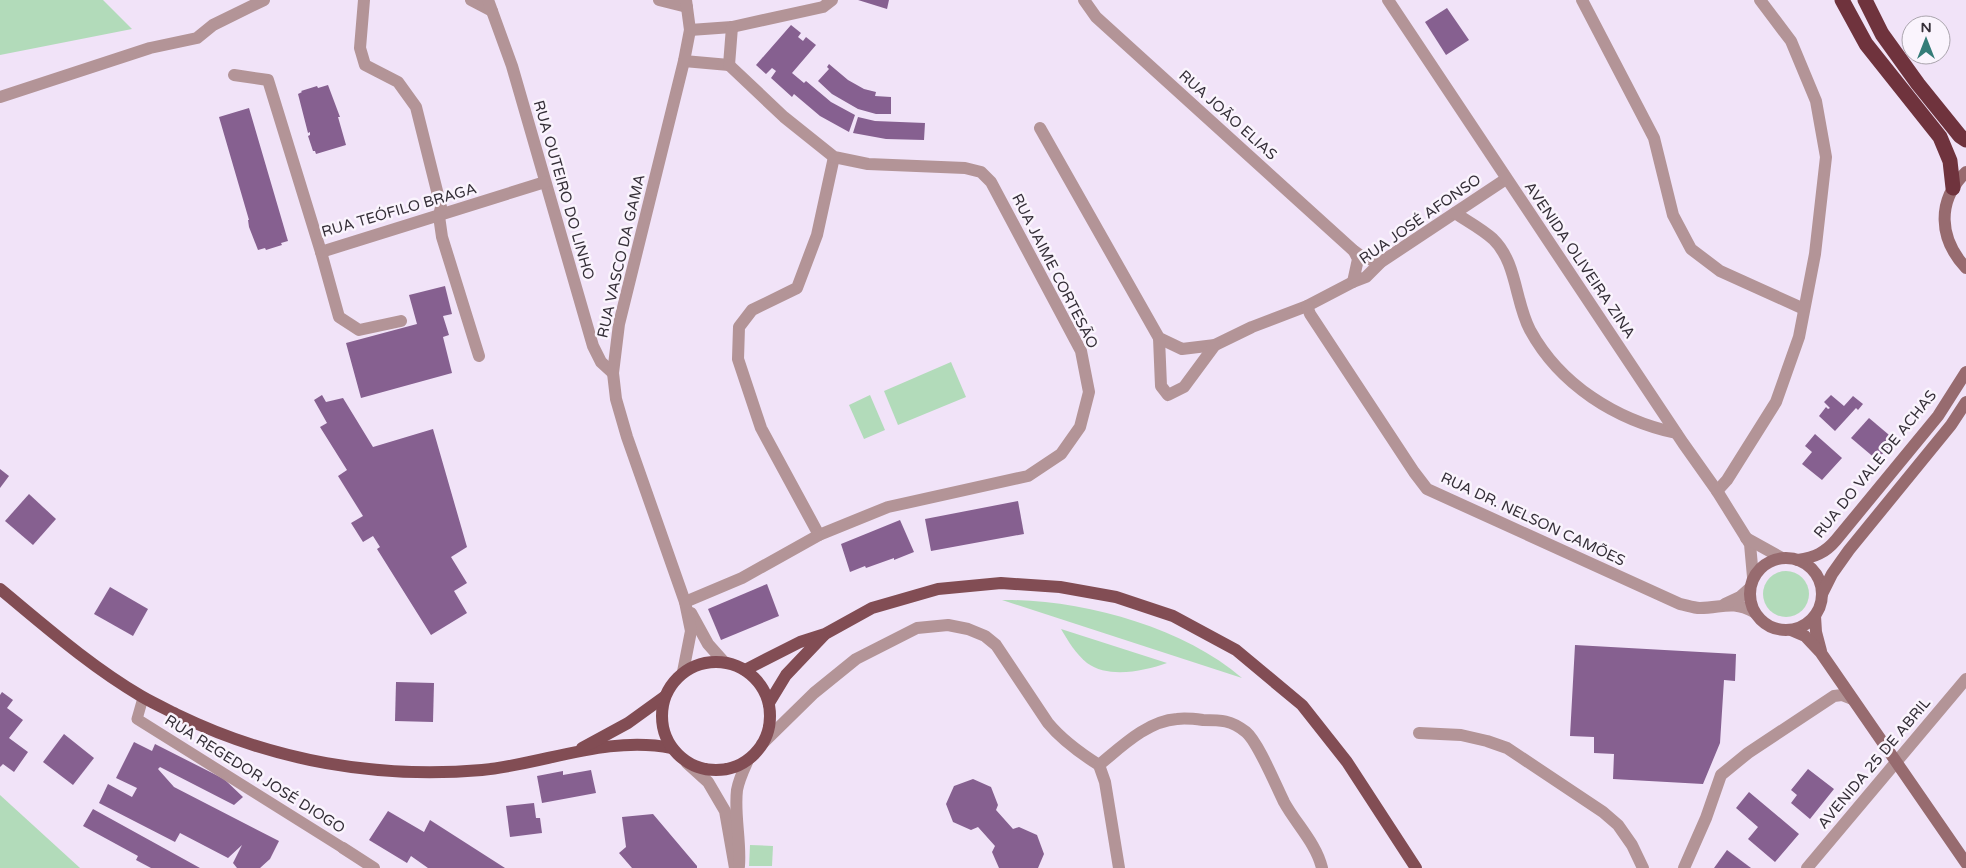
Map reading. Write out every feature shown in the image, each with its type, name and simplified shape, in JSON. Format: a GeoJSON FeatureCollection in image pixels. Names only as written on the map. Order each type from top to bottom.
{"type":"FeatureCollection","features":[{"type":"Feature","properties":{"kind":"highway"},"geometry":{"type":"LineString","coordinates":[[1842,0],[1866,44],[1940,137],[1950,161],[1953,188]]}},
{"type":"Feature","properties":{"kind":"highway"},"geometry":{"type":"LineString","coordinates":[[1865,0],[1882,34],[1918,84],[1960,136],[1966,140]]}},
{"type":"Feature","properties":{"kind":"main road"},"geometry":{"type":"LineString","coordinates":[[1966,172],[1953,188],[1945,212],[1945,230],[1951,248],[1966,268]]}},
{"type":"Feature","properties":{"kind":"main road","name":"RUA DO VALE DE ACHAS"},"geometry":{"type":"LineString","coordinates":[[1798,560],[1815,557],[1826,551],[1938,416],[1966,372]]}},
{"type":"Feature","properties":{"kind":"main road"},"geometry":{"type":"LineString","coordinates":[[1822,594],[1839,564],[1951,425],[1966,402]]}},
{"type":"Feature","properties":{"kind":"main road"},"geometry":{"type":"LineString","coordinates":[[1936,444],[1938,416]]}},
{"type":"Feature","properties":{"kind":"main road"},"geometry":{"type":"LineString","coordinates":[[1861,511],[1887,506]]}},
{"type":"Feature","properties":{"kind":"main road"},"geometry":{"type":"LineString","coordinates":[[1751,583],[1765,564],[1782,558]]}},
{"type":"Feature","properties":{"kind":"main road","name":"AVENIDA OLIVEIRA ZINA"},"geometry":{"type":"LineString","coordinates":[[1782,558],[1798,560]]}},
{"type":"Feature","properties":{"kind":"main road"},"geometry":{"type":"LineString","coordinates":[[1754,612],[1761,621],[1772,628],[1783,631],[1806,624],[1815,616],[1820,606],[1822,594],[1820,582],[1814,571],[1798,560]]}},
{"type":"Feature","properties":{"kind":"main road","name":"AVENIDA OLIVEIRA ZINA"},"geometry":{"type":"LineString","coordinates":[[1751,583],[1750,601],[1754,612]]}},
{"type":"Feature","properties":{"kind":"main road"},"geometry":{"type":"LineString","coordinates":[[745,670],[800,642],[825,634],[872,608],[938,589],[1001,584],[1060,587],[1116,597],[1173,616],[1236,650],[1302,705],[1347,762],[1416,868]]}},
{"type":"Feature","properties":{"kind":"main road"},"geometry":{"type":"LineString","coordinates":[[0,590],[75,652],[143,698],[221,734],[290,756],[341,767],[448,773],[490,769],[575,752],[634,744],[652,744],[672,748]]}},
{"type":"Feature","properties":{"kind":"main road"},"geometry":{"type":"LineString","coordinates":[[1815,616],[1816,632],[1822,653]]}},
{"type":"Feature","properties":{"kind":"main road"},"geometry":{"type":"LineString","coordinates":[[1791,630],[1805,636],[1822,653],[1966,863]]}},
{"type":"Feature","properties":{"kind":"main road"},"geometry":{"type":"LineString","coordinates":[[769,703],[786,675],[825,634]]}},
{"type":"Feature","properties":{"kind":"main road"},"geometry":{"type":"LineString","coordinates":[[724,662],[745,670],[760,684],[769,703],[770,724],[762,744],[748,760],[738,766],[718,770],[697,767],[688,763],[672,748],[666,739],[662,723],[664,697],[672,683],[683,672],[703,663],[724,662]]}},
{"type":"Feature","properties":{"kind":"main road"},"geometry":{"type":"LineString","coordinates":[[575,752],[628,723],[664,697]]}},
{"type":"Feature","properties":{"kind":"street"},"geometry":{"type":"LineString","coordinates":[[0,97],[150,48],[197,38],[213,25],[264,0]]}},
{"type":"Feature","properties":{"kind":"street"},"geometry":{"type":"LineString","coordinates":[[364,0],[360,48],[365,65],[398,82],[416,107],[441,208],[439,216],[442,236],[479,356]]}},
{"type":"Feature","properties":{"kind":"street"},"geometry":{"type":"LineString","coordinates":[[471,0],[490,6]]}},
{"type":"Feature","properties":{"kind":"street"},"geometry":{"type":"LineString","coordinates":[[659,0],[687,4]]}},
{"type":"Feature","properties":{"kind":"street"},"geometry":{"type":"LineString","coordinates":[[690,30],[732,27],[823,6],[832,0]]}},
{"type":"Feature","properties":{"kind":"street","name":"RUA JOÃO ELIAS"},"geometry":{"type":"LineString","coordinates":[[1084,0],[1096,17],[1354,251],[1364,258],[1381,262]]}},
{"type":"Feature","properties":{"kind":"street","name":"AVENIDA OLIVEIRA ZINA"},"geometry":{"type":"LineString","coordinates":[[1388,0],[1676,433],[1717,491],[1750,544],[1751,583]]}},
{"type":"Feature","properties":{"kind":"street"},"geometry":{"type":"LineString","coordinates":[[1582,0],[1654,138],[1673,215],[1691,249],[1720,271],[1804,309]]}},
{"type":"Feature","properties":{"kind":"street"},"geometry":{"type":"LineString","coordinates":[[1717,491],[1727,480],[1776,402],[1798,337],[1815,254],[1826,157],[1816,101],[1791,41],[1760,0]]}},
{"type":"Feature","properties":{"kind":"street","name":"RUA VASCO DA GAMA"},"geometry":{"type":"LineString","coordinates":[[687,4],[690,30],[684,61],[623,306],[613,373],[616,399],[627,437],[685,602],[708,644],[724,662]]}},
{"type":"Feature","properties":{"kind":"street","name":"RUA OUTEIRO DO LINHO"},"geometry":{"type":"LineString","coordinates":[[490,6],[512,66],[593,346],[601,362],[613,373]]}},
{"type":"Feature","properties":{"kind":"street"},"geometry":{"type":"LineString","coordinates":[[728,65],[732,27]]}},
{"type":"Feature","properties":{"kind":"street"},"geometry":{"type":"LineString","coordinates":[[684,61],[728,65],[784,117],[834,157],[816,235],[797,288],[752,310],[739,327],[738,359],[761,428],[819,535]]}},
{"type":"Feature","properties":{"kind":"street","name":"RUA TEÓFILO BRAGA"},"geometry":{"type":"LineString","coordinates":[[234,75],[268,80],[321,252],[546,182]]}},
{"type":"Feature","properties":{"kind":"street","name":"RUA JOSÉ AFONSO"},"geometry":{"type":"LineString","coordinates":[[1040,128],[1159,338],[1161,386],[1168,395],[1184,387],[1215,346]]}},
{"type":"Feature","properties":{"kind":"street","name":"RUA JAIME CORTESÃO"},"geometry":{"type":"LineString","coordinates":[[685,602],[742,578],[819,535],[888,507],[1028,476],[1061,454],[1080,428],[1089,392],[1082,351],[991,182],[981,172],[965,168],[868,164],[834,157]]}},
{"type":"Feature","properties":{"kind":"street","name":"RUA JOSÉ AFONSO"},"geometry":{"type":"LineString","coordinates":[[1159,338],[1182,349],[1215,346],[1252,327],[1307,306],[1366,277],[1381,262],[1506,179]]}},
{"type":"Feature","properties":{"kind":"street"},"geometry":{"type":"LineString","coordinates":[[1454,213],[1493,239],[1506,259],[1529,329],[1548,358],[1575,386],[1602,405],[1654,428],[1676,433]]}},
{"type":"Feature","properties":{"kind":"street"},"geometry":{"type":"LineString","coordinates":[[1353,282],[1358,259],[1354,251]]}},
{"type":"Feature","properties":{"kind":"street"},"geometry":{"type":"LineString","coordinates":[[321,252],[339,317],[359,330],[401,321]]}},
{"type":"Feature","properties":{"kind":"street","name":"RUA DR. NELSON CAMÕES"},"geometry":{"type":"LineString","coordinates":[[1307,306],[1346,370],[1414,472],[1428,488],[1680,604],[1699,608],[1737,606],[1754,612]]}},
{"type":"Feature","properties":{"kind":"street","name":"AVENIDA OLIVEIRA ZINA"},"geometry":{"type":"LineString","coordinates":[[1746,538],[1782,558]]}},
{"type":"Feature","properties":{"kind":"street","name":"RUA DR. NELSON CAMÕES"},"geometry":{"type":"LineString","coordinates":[[1718,606],[1740,598],[1751,583]]}},
{"type":"Feature","properties":{"kind":"street","name":"RUA VASCO DA GAMA"},"geometry":{"type":"LineString","coordinates":[[683,672],[690,631],[685,602]]}},
{"type":"Feature","properties":{"kind":"street"},"geometry":{"type":"LineString","coordinates":[[762,744],[814,693],[856,658],[918,628],[948,625],[976,633],[996,644],[1057,734],[1099,765],[1105,782],[1119,868]]}},
{"type":"Feature","properties":{"kind":"street","name":"AVENIDA 25 DE ABRIL"},"geometry":{"type":"LineString","coordinates":[[1807,868],[1966,679]]}},
{"type":"Feature","properties":{"kind":"street"},"geometry":{"type":"LineString","coordinates":[[1684,868],[1706,818],[1721,775],[1748,753],[1834,696],[1842,695],[1852,699]]}},
{"type":"Feature","properties":{"kind":"street","name":"RUA REGEDOR JOSÉ DIOGO"},"geometry":{"type":"LineString","coordinates":[[143,698],[137,719],[374,868]]}},
{"type":"Feature","properties":{"kind":"street"},"geometry":{"type":"LineString","coordinates":[[1099,765],[1130,739],[1157,724],[1176,719],[1228,720],[1248,733],[1286,805],[1308,838],[1320,860],[1322,868]]}},
{"type":"Feature","properties":{"kind":"street"},"geometry":{"type":"LineString","coordinates":[[1419,732],[1461,735],[1507,748],[1603,812],[1618,825],[1632,846],[1643,868]]}},
{"type":"Feature","properties":{"kind":"street"},"geometry":{"type":"LineString","coordinates":[[737,868],[740,846],[736,805],[738,787],[748,760]]}},
{"type":"Feature","properties":{"kind":"street"},"geometry":{"type":"LineString","coordinates":[[688,763],[708,782],[725,811],[737,868]]}},
{"type":"Feature","properties":{"kind":"green space"},"geometry":{"type":"Polygon","coordinates":[[[0,0],[103,0],[132,29],[0,55],[0,0]]]}},
{"type":"Feature","properties":{"kind":"green space"},"geometry":{"type":"Polygon","coordinates":[[[951,362],[966,397],[898,425],[884,391],[951,362]]]}},
{"type":"Feature","properties":{"kind":"green space"},"geometry":{"type":"Polygon","coordinates":[[[870,395],[885,430],[864,439],[849,405],[870,395]]]}},
{"type":"Feature","properties":{"kind":"green space"},"geometry":{"type":"Polygon","coordinates":[[[1781,571],[1791,571],[1805,581],[1809,594],[1805,607],[1799,613],[1791,617],[1781,617],[1767,607],[1763,599],[1763,589],[1773,575],[1781,571]]]}},
{"type":"Feature","properties":{"kind":"green space"},"geometry":{"type":"Polygon","coordinates":[[[1002,600],[1064,604],[1128,619],[1160,630],[1190,644],[1242,678],[1002,600]]]}},
{"type":"Feature","properties":{"kind":"green space"},"geometry":{"type":"Polygon","coordinates":[[[1061,629],[1167,663],[1148,669],[1127,672],[1106,671],[1096,668],[1079,656],[1061,629]]]}},
{"type":"Feature","properties":{"kind":"green space"},"geometry":{"type":"Polygon","coordinates":[[[0,795],[80,868],[0,868],[0,795]]]}},
{"type":"Feature","properties":{"kind":"green space"},"geometry":{"type":"Polygon","coordinates":[[[750,845],[773,846],[772,866],[749,866],[750,845]]]}},
{"type":"Feature","properties":{"kind":"building"},"geometry":{"type":"Polygon","coordinates":[[[858,0],[889,0],[887,9],[858,0]]]}},
{"type":"Feature","properties":{"kind":"building"},"geometry":{"type":"Polygon","coordinates":[[[1447,8],[1469,40],[1446,55],[1425,22],[1447,8]]]}},
{"type":"Feature","properties":{"kind":"building"},"geometry":{"type":"Polygon","coordinates":[[[791,25],[801,33],[798,37],[803,41],[806,37],[816,45],[792,73],[804,83],[806,81],[831,102],[855,115],[849,132],[820,116],[794,94],[792,97],[771,78],[776,71],[772,68],[766,74],[756,65],[791,25]]]}},
{"type":"Feature","properties":{"kind":"building"},"geometry":{"type":"Polygon","coordinates":[[[829,64],[848,80],[864,89],[876,92],[875,96],[891,97],[891,114],[876,114],[858,109],[832,94],[818,81],[829,69],[827,67],[829,64]]]}},
{"type":"Feature","properties":{"kind":"building"},"geometry":{"type":"Polygon","coordinates":[[[328,85],[340,117],[338,117],[346,145],[316,154],[313,151],[308,136],[310,132],[308,133],[298,94],[301,91],[317,86],[318,88],[328,85]]]}},
{"type":"Feature","properties":{"kind":"building"},"geometry":{"type":"Polygon","coordinates":[[[249,108],[288,241],[266,250],[265,248],[258,250],[249,227],[249,220],[219,117],[249,108]]]}},
{"type":"Feature","properties":{"kind":"building"},"geometry":{"type":"Polygon","coordinates":[[[858,117],[875,121],[925,123],[924,140],[886,139],[853,133],[858,117]]]}},
{"type":"Feature","properties":{"kind":"building"},"geometry":{"type":"Polygon","coordinates":[[[445,286],[452,314],[443,316],[449,335],[443,337],[452,373],[361,398],[346,343],[417,324],[409,295],[445,286]]]}},
{"type":"Feature","properties":{"kind":"building"},"geometry":{"type":"Polygon","coordinates":[[[322,395],[326,402],[343,398],[373,447],[433,429],[467,547],[451,557],[467,583],[454,591],[467,613],[431,635],[377,549],[380,547],[373,536],[363,542],[351,523],[363,516],[338,476],[347,470],[320,427],[327,423],[314,400],[322,395]]]}},
{"type":"Feature","properties":{"kind":"building"},"geometry":{"type":"Polygon","coordinates":[[[1831,395],[1844,406],[1853,396],[1863,404],[1858,410],[1856,408],[1835,431],[1819,416],[1826,407],[1830,408],[1824,402],[1831,395]]]}},
{"type":"Feature","properties":{"kind":"building"},"geometry":{"type":"Polygon","coordinates":[[[1869,418],[1895,440],[1877,460],[1851,438],[1869,418]]]}},
{"type":"Feature","properties":{"kind":"building"},"geometry":{"type":"Polygon","coordinates":[[[1815,434],[1842,458],[1822,480],[1802,464],[1812,452],[1805,446],[1815,434]]]}},
{"type":"Feature","properties":{"kind":"building"},"geometry":{"type":"Polygon","coordinates":[[[0,469],[9,476],[0,488],[0,469]]]}},
{"type":"Feature","properties":{"kind":"building"},"geometry":{"type":"Polygon","coordinates":[[[29,494],[56,519],[33,545],[5,521],[29,494]]]}},
{"type":"Feature","properties":{"kind":"building"},"geometry":{"type":"Polygon","coordinates":[[[1018,501],[1024,534],[931,551],[925,519],[1018,501]]]}},
{"type":"Feature","properties":{"kind":"building"},"geometry":{"type":"Polygon","coordinates":[[[900,520],[914,552],[894,560],[894,558],[850,572],[841,544],[900,520]]]}},
{"type":"Feature","properties":{"kind":"building"},"geometry":{"type":"Polygon","coordinates":[[[767,584],[779,616],[721,640],[708,609],[767,584]]]}},
{"type":"Feature","properties":{"kind":"building"},"geometry":{"type":"Polygon","coordinates":[[[110,587],[148,609],[133,636],[94,614],[110,587]]]}},
{"type":"Feature","properties":{"kind":"building"},"geometry":{"type":"Polygon","coordinates":[[[1575,645],[1736,654],[1735,681],[1724,680],[1720,743],[1703,784],[1613,779],[1614,754],[1594,753],[1594,737],[1570,736],[1575,645]]]}},
{"type":"Feature","properties":{"kind":"building"},"geometry":{"type":"Polygon","coordinates":[[[396,682],[434,683],[433,722],[395,721],[396,682]]]}},
{"type":"Feature","properties":{"kind":"building"},"geometry":{"type":"Polygon","coordinates":[[[2,692],[13,700],[7,708],[23,720],[9,738],[28,752],[14,772],[3,764],[0,767],[0,695],[2,692]]]}},
{"type":"Feature","properties":{"kind":"building"},"geometry":{"type":"Polygon","coordinates":[[[64,734],[94,758],[73,785],[43,762],[64,734]]]}},
{"type":"Feature","properties":{"kind":"building"},"geometry":{"type":"Polygon","coordinates":[[[134,742],[152,751],[155,744],[224,779],[243,797],[234,805],[160,767],[158,769],[174,787],[279,841],[270,859],[260,868],[237,868],[233,863],[242,845],[228,858],[180,833],[175,842],[99,803],[108,784],[132,797],[137,788],[116,778],[134,742]]]}},
{"type":"Feature","properties":{"kind":"building"},"geometry":{"type":"Polygon","coordinates":[[[1808,769],[1834,789],[1810,819],[1791,803],[1797,795],[1791,790],[1808,769]]]}},
{"type":"Feature","properties":{"kind":"building"},"geometry":{"type":"Polygon","coordinates":[[[591,770],[596,793],[542,803],[537,776],[563,771],[563,775],[591,770]]]}},
{"type":"Feature","properties":{"kind":"building"},"geometry":{"type":"Polygon","coordinates":[[[973,779],[991,787],[998,805],[996,810],[1013,829],[1019,827],[1037,835],[1044,854],[1038,868],[999,868],[992,852],[995,846],[978,827],[971,830],[953,822],[946,804],[954,786],[973,779]]]}},
{"type":"Feature","properties":{"kind":"building"},"geometry":{"type":"Polygon","coordinates":[[[1749,792],[1799,834],[1775,862],[1748,839],[1758,827],[1736,808],[1749,792]]]}},
{"type":"Feature","properties":{"kind":"building"},"geometry":{"type":"Polygon","coordinates":[[[534,803],[536,818],[540,818],[542,833],[510,837],[506,806],[534,803]]]}},
{"type":"Feature","properties":{"kind":"building"},"geometry":{"type":"Polygon","coordinates":[[[93,809],[200,868],[151,868],[136,860],[138,856],[83,826],[93,809]]]}},
{"type":"Feature","properties":{"kind":"building"},"geometry":{"type":"Polygon","coordinates":[[[388,811],[424,832],[430,820],[505,868],[428,868],[411,856],[407,863],[369,840],[388,811]]]}},
{"type":"Feature","properties":{"kind":"building"},"geometry":{"type":"Polygon","coordinates":[[[653,814],[697,868],[632,868],[619,853],[626,847],[622,817],[653,814]]]}},
{"type":"Feature","properties":{"kind":"building"},"geometry":{"type":"Polygon","coordinates":[[[1727,850],[1751,868],[1714,868],[1727,850]]]}}]}
